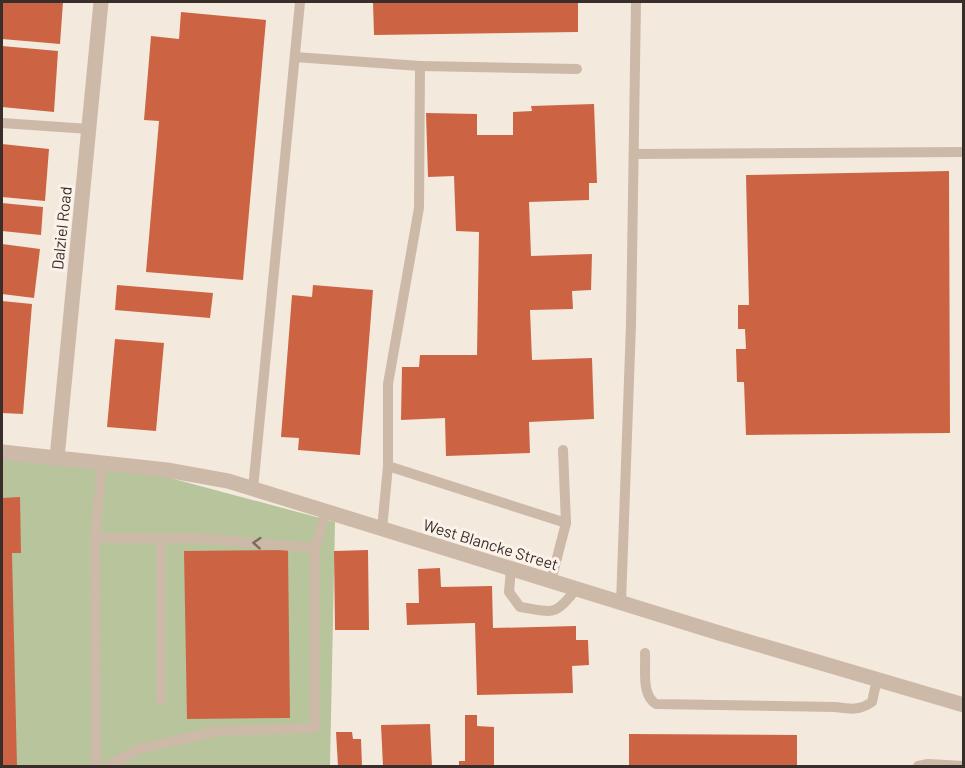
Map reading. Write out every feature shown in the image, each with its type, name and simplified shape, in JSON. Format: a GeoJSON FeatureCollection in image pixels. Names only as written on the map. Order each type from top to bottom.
{"type":"FeatureCollection","features":[{"type":"Feature","properties":{"kind":"street","name":"Dalziel Road"},"geometry":{"type":"LineString","coordinates":[[57,458],[101,2]]}},
{"type":"Feature","properties":{"kind":"street","name":"West Blancke Street"},"geometry":{"type":"LineString","coordinates":[[2,452],[166,470],[228,481],[621,603],[963,705]]}},
{"type":"Feature","properties":{"kind":"lane"},"geometry":{"type":"LineString","coordinates":[[253,489],[300,2]]}},
{"type":"Feature","properties":{"kind":"lane"},"geometry":{"type":"LineString","coordinates":[[621,603],[631,324],[636,2]]}},
{"type":"Feature","properties":{"kind":"lane"},"geometry":{"type":"LineString","coordinates":[[295,57],[420,66],[577,69]]}},
{"type":"Feature","properties":{"kind":"lane"},"geometry":{"type":"LineString","coordinates":[[382,529],[388,466],[388,384],[418,208],[420,66]]}},
{"type":"Feature","properties":{"kind":"lane"},"geometry":{"type":"LineString","coordinates":[[2,123],[89,129]]}},
{"type":"Feature","properties":{"kind":"lane"},"geometry":{"type":"LineString","coordinates":[[634,154],[963,152]]}},
{"type":"Feature","properties":{"kind":"lane"},"geometry":{"type":"LineString","coordinates":[[551,581],[566,523],[563,450]]}},
{"type":"Feature","properties":{"kind":"lane"},"geometry":{"type":"LineString","coordinates":[[96,766],[95,538],[102,463]]}},
{"type":"Feature","properties":{"kind":"lane"},"geometry":{"type":"LineString","coordinates":[[388,466],[566,523]]}},
{"type":"Feature","properties":{"kind":"lane"},"geometry":{"type":"LineString","coordinates":[[108,766],[139,749],[218,731],[315,728],[315,548],[326,511]]}},
{"type":"Feature","properties":{"kind":"lane"},"geometry":{"type":"LineString","coordinates":[[95,538],[195,538],[315,548]]}},
{"type":"Feature","properties":{"kind":"lane"},"geometry":{"type":"LineString","coordinates":[[161,538],[161,701]]}},
{"type":"Feature","properties":{"kind":"lane"},"geometry":{"type":"LineString","coordinates":[[511,569],[509,592],[520,607],[553,612],[563,607],[576,589]]}},
{"type":"Feature","properties":{"kind":"lane"},"geometry":{"type":"LineString","coordinates":[[645,653],[646,694],[656,704],[826,706],[851,709],[864,707],[872,702],[877,680]]}},
{"type":"Feature","properties":{"kind":"lane"},"geometry":{"type":"LineString","coordinates":[[918,766],[928,764],[963,766]]}},
{"type":"Feature","properties":{"kind":"green space"},"geometry":{"type":"Polygon","coordinates":[[[2,455],[118,464],[335,522],[330,766],[2,766],[2,455]]]}},
{"type":"Feature","properties":{"kind":"building"},"geometry":{"type":"Polygon","coordinates":[[[2,2],[63,2],[60,44],[2,39],[2,2]]]}},
{"type":"Feature","properties":{"kind":"building"},"geometry":{"type":"Polygon","coordinates":[[[373,2],[578,2],[578,32],[374,35],[373,2]]]}},
{"type":"Feature","properties":{"kind":"building"},"geometry":{"type":"Polygon","coordinates":[[[181,12],[266,20],[243,280],[146,272],[159,121],[144,120],[151,36],[179,39],[181,12]]]}},
{"type":"Feature","properties":{"kind":"building"},"geometry":{"type":"Polygon","coordinates":[[[2,46],[58,51],[54,112],[2,107],[2,46]]]}},
{"type":"Feature","properties":{"kind":"building"},"geometry":{"type":"Polygon","coordinates":[[[594,104],[597,183],[589,183],[589,200],[529,202],[531,256],[592,254],[591,290],[572,291],[573,309],[530,310],[532,360],[592,358],[594,419],[529,422],[530,453],[446,456],[445,418],[401,420],[402,367],[419,367],[420,355],[477,355],[479,232],[456,231],[454,176],[428,177],[426,113],[477,114],[477,135],[513,135],[513,112],[532,111],[531,106],[594,104]]]}},
{"type":"Feature","properties":{"kind":"building"},"geometry":{"type":"Polygon","coordinates":[[[2,144],[49,149],[45,201],[2,197],[2,144]]]}},
{"type":"Feature","properties":{"kind":"building"},"geometry":{"type":"Polygon","coordinates":[[[949,171],[950,433],[746,435],[744,382],[737,382],[736,349],[746,349],[745,329],[738,329],[738,305],[749,305],[746,175],[949,171]]]}},
{"type":"Feature","properties":{"kind":"building"},"geometry":{"type":"Polygon","coordinates":[[[2,203],[43,207],[41,235],[2,231],[2,203]]]}},
{"type":"Feature","properties":{"kind":"building"},"geometry":{"type":"Polygon","coordinates":[[[2,244],[40,249],[34,298],[2,294],[2,244]]]}},
{"type":"Feature","properties":{"kind":"building"},"geometry":{"type":"Polygon","coordinates":[[[117,285],[213,293],[210,318],[115,310],[117,285]]]}},
{"type":"Feature","properties":{"kind":"building"},"geometry":{"type":"Polygon","coordinates":[[[313,285],[373,290],[360,455],[298,450],[299,438],[281,437],[292,295],[312,297],[313,285]]]}},
{"type":"Feature","properties":{"kind":"building"},"geometry":{"type":"Polygon","coordinates":[[[2,301],[32,304],[23,414],[2,413],[2,301]]]}},
{"type":"Feature","properties":{"kind":"building"},"geometry":{"type":"Polygon","coordinates":[[[115,339],[164,343],[156,431],[107,427],[115,339]]]}},
{"type":"Feature","properties":{"kind":"building"},"geometry":{"type":"Polygon","coordinates":[[[20,497],[21,553],[12,553],[17,766],[2,766],[2,498],[20,497]]]}},
{"type":"Feature","properties":{"kind":"building"},"geometry":{"type":"Polygon","coordinates":[[[288,550],[290,718],[187,719],[184,551],[288,550]]]}},
{"type":"Feature","properties":{"kind":"building"},"geometry":{"type":"Polygon","coordinates":[[[368,550],[369,630],[335,630],[334,551],[368,550]]]}},
{"type":"Feature","properties":{"kind":"building"},"geometry":{"type":"Polygon","coordinates":[[[440,568],[441,587],[492,586],[493,628],[576,626],[576,640],[588,640],[589,665],[572,666],[573,693],[477,695],[475,623],[407,625],[406,603],[419,603],[418,569],[440,568]]]}},
{"type":"Feature","properties":{"kind":"building"},"geometry":{"type":"Polygon","coordinates":[[[465,715],[477,715],[477,726],[494,727],[494,766],[459,766],[459,761],[465,761],[465,715]]]}},
{"type":"Feature","properties":{"kind":"building"},"geometry":{"type":"Polygon","coordinates":[[[430,724],[432,766],[383,766],[381,725],[430,724]]]}},
{"type":"Feature","properties":{"kind":"building"},"geometry":{"type":"Polygon","coordinates":[[[336,732],[352,732],[353,739],[361,739],[362,766],[338,766],[336,732]]]}},
{"type":"Feature","properties":{"kind":"building"},"geometry":{"type":"Polygon","coordinates":[[[629,734],[797,735],[797,766],[629,766],[629,734]]]}}]}
